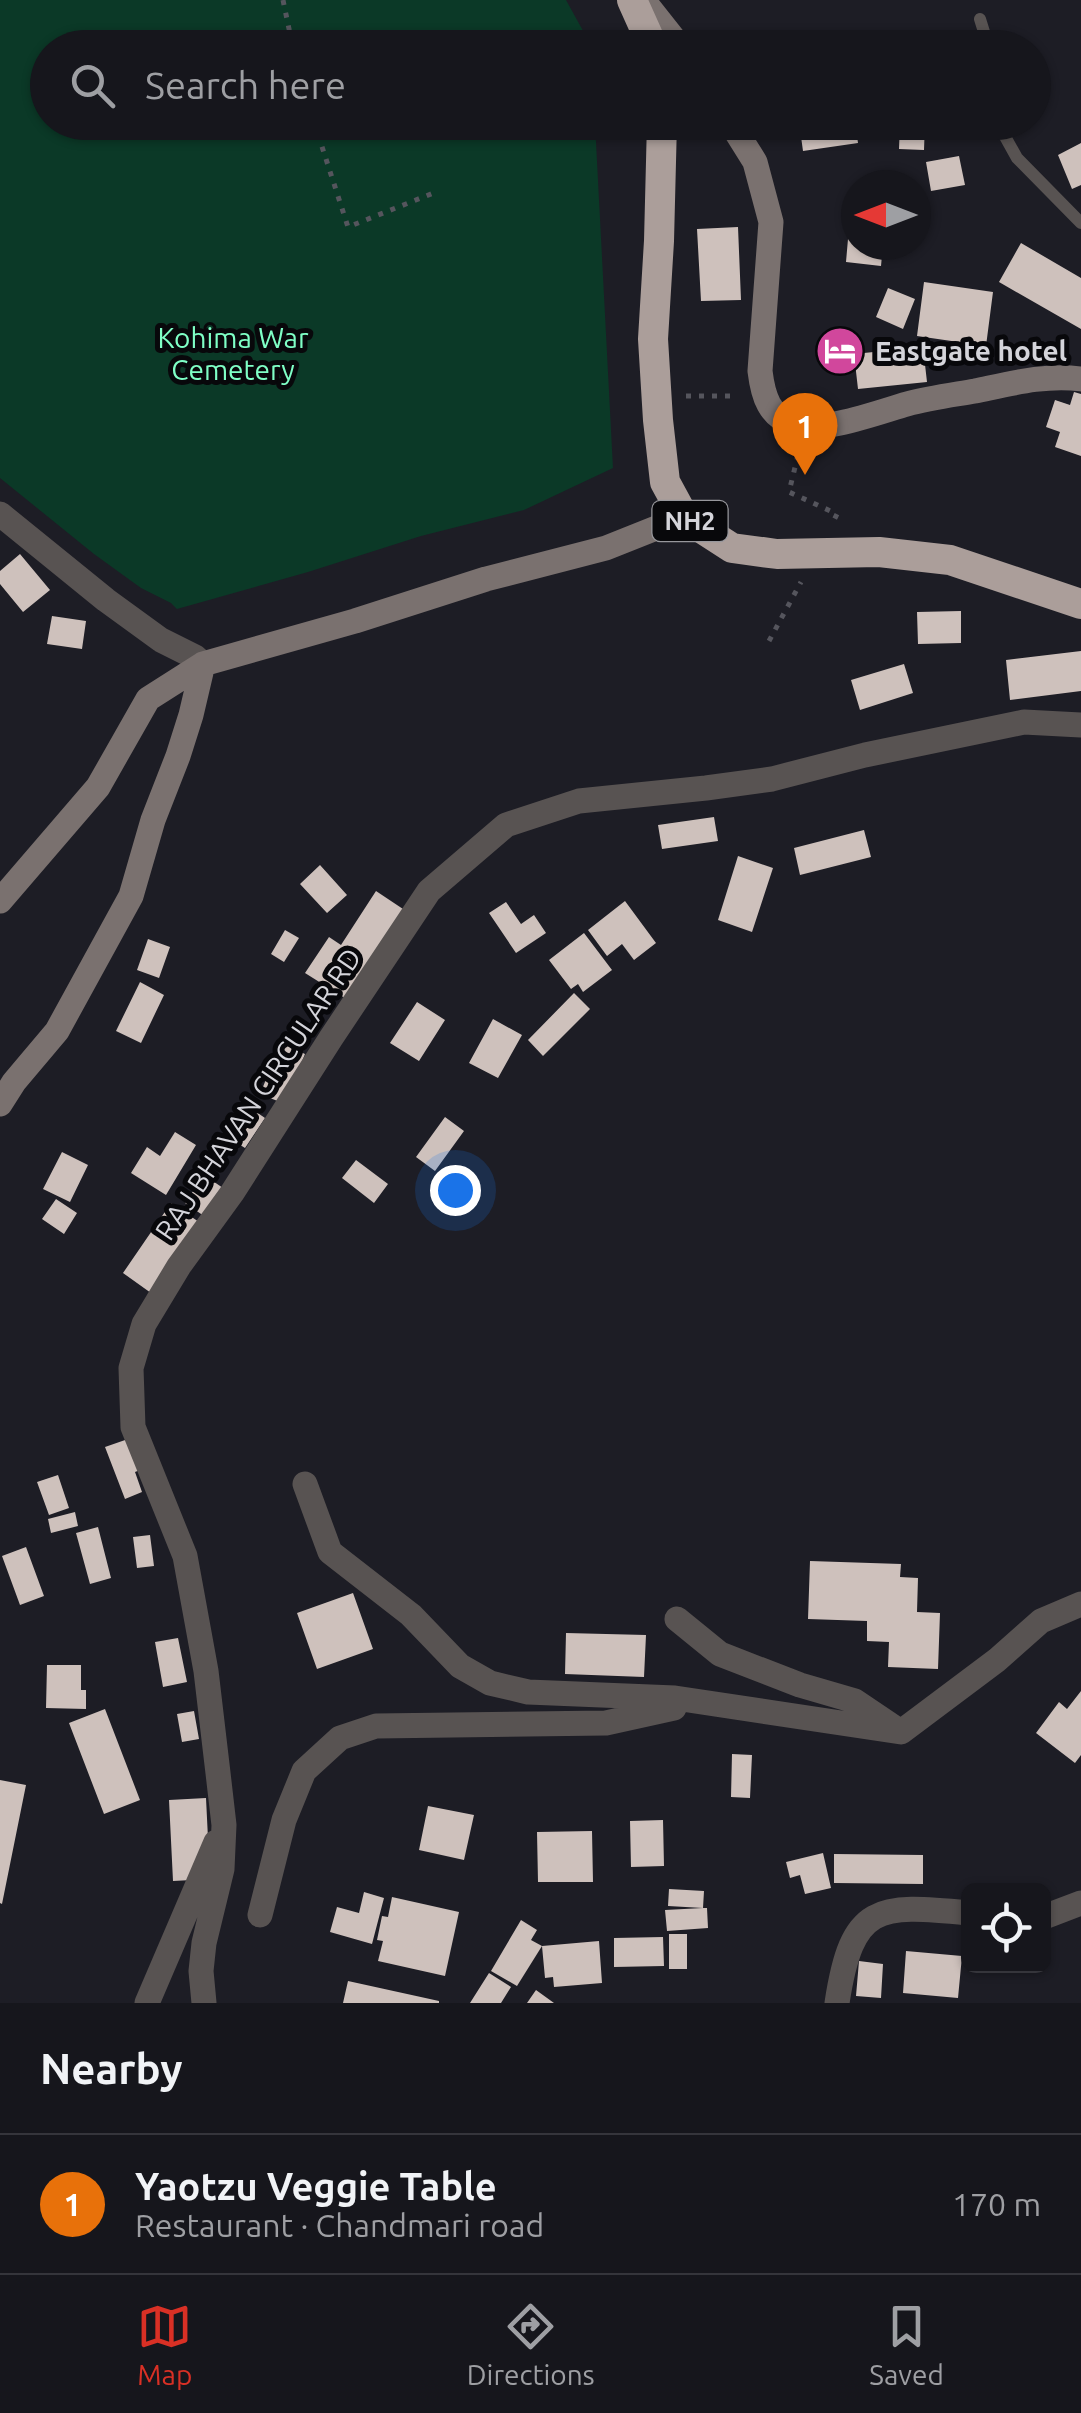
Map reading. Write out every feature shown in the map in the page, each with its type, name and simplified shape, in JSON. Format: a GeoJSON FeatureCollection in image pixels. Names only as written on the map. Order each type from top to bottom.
{"type":"FeatureCollection","features":[{"type":"Feature","properties":{"kind":"highway"},"geometry":{"type":"LineString","coordinates":[[632,0],[645,30]]}},
{"type":"Feature","properties":{"kind":"highway","name":"NH2"},"geometry":{"type":"LineString","coordinates":[[662,140],[653,339],[656,396],[665,482],[684,516],[732,548],[777,554],[878,552],[950,560],[1081,604]]}},
{"type":"Feature","properties":{"kind":"main road"},"geometry":{"type":"LineString","coordinates":[[642,0],[666,30]]}},
{"type":"Feature","properties":{"kind":"main road"},"geometry":{"type":"LineString","coordinates":[[741,140],[755,162],[771,222],[760,372],[763,395],[776,416],[798,426],[829,424],[910,403],[1028,380],[1081,378]]}},
{"type":"Feature","properties":{"kind":"main road"},"geometry":{"type":"LineString","coordinates":[[0,901],[98,786],[148,699],[203,664],[355,622],[486,579],[606,548],[684,516]]}},
{"type":"Feature","properties":{"kind":"main road"},"geometry":{"type":"LineString","coordinates":[[0,1104],[57,1031],[131,896],[203,664]]}},
{"type":"Feature","properties":{"kind":"street"},"geometry":{"type":"LineString","coordinates":[[0,514],[106,600],[161,640],[203,664]]}},
{"type":"Feature","properties":{"kind":"street","name":"RAJ BHAVAN CIRCULAR RD"},"geometry":{"type":"LineString","coordinates":[[204,2003],[204,1943],[222,1870],[224,1825],[206,1671],[185,1556],[134,1427],[131,1368],[144,1324],[179,1266],[232,1193],[429,891],[506,825],[578,800],[772,778],[1024,722],[1081,725]]}},
{"type":"Feature","properties":{"kind":"street"},"geometry":{"type":"LineString","coordinates":[[305,1484],[330,1552],[411,1615],[460,1666],[490,1683],[528,1692],[675,1698],[901,1732],[998,1660],[1041,1621],[1081,1604]]}},
{"type":"Feature","properties":{"kind":"street"},"geometry":{"type":"LineString","coordinates":[[677,1619],[720,1654],[800,1685],[856,1701],[901,1732]]}},
{"type":"Feature","properties":{"kind":"street"},"geometry":{"type":"LineString","coordinates":[[260,1915],[284,1820],[304,1772],[340,1738],[376,1726],[606,1722],[703,1702]]}},
{"type":"Feature","properties":{"kind":"street"},"geometry":{"type":"LineString","coordinates":[[147,2003],[224,1825]]}},
{"type":"Feature","properties":{"kind":"street"},"geometry":{"type":"LineString","coordinates":[[1051,1914],[1081,1902]]}},
{"type":"Feature","properties":{"kind":"street"},"geometry":{"type":"LineString","coordinates":[[837,2003],[850,1944],[863,1924],[886,1910],[961,1912]]}},
{"type":"Feature","properties":{"kind":"lane"},"geometry":{"type":"LineString","coordinates":[[980,19],[983,30]]}},
{"type":"Feature","properties":{"kind":"lane"},"geometry":{"type":"LineString","coordinates":[[1007,140],[1017,158],[1081,223]]}},
{"type":"Feature","properties":{"kind":"path"},"geometry":{"type":"LineString","coordinates":[[283,0],[289,30]]}},
{"type":"Feature","properties":{"kind":"path"},"geometry":{"type":"LineString","coordinates":[[320,140],[348,227],[436,192]]}},
{"type":"Feature","properties":{"kind":"path"},"geometry":{"type":"LineString","coordinates":[[656,396],[763,395]]}},
{"type":"Feature","properties":{"kind":"path"},"geometry":{"type":"LineString","coordinates":[[806,426],[788,492],[838,514]]}},
{"type":"Feature","properties":{"kind":"green space","name":"Kohima War Cemetery"},"geometry":{"type":"Polygon","coordinates":[[[0,0],[566,0],[583,30],[30,30],[30,140],[596,140],[613,468],[524,510],[421,536],[177,609],[94,554],[0,478],[0,0]]]}},
{"type":"Feature","properties":{"kind":"building"},"geometry":{"type":"Polygon","coordinates":[[[801,140],[858,140],[858,143],[803,151],[801,140]]]}},
{"type":"Feature","properties":{"kind":"building"},"geometry":{"type":"Polygon","coordinates":[[[899,140],[924,140],[924,150],[899,149],[899,140]]]}},
{"type":"Feature","properties":{"kind":"building"},"geometry":{"type":"Polygon","coordinates":[[[1081,143],[1081,185],[1072,189],[1058,155],[1081,143]]]}},
{"type":"Feature","properties":{"kind":"building"},"geometry":{"type":"Polygon","coordinates":[[[959,156],[965,185],[931,191],[931,170],[927,170],[926,162],[959,156]]]}},
{"type":"Feature","properties":{"kind":"building"},"geometry":{"type":"Polygon","coordinates":[[[738,227],[741,300],[701,301],[697,229],[738,227]]]}},
{"type":"Feature","properties":{"kind":"building"},"geometry":{"type":"Polygon","coordinates":[[[1021,243],[1081,278],[1081,329],[999,282],[1021,243]]]}},
{"type":"Feature","properties":{"kind":"building"},"geometry":{"type":"Polygon","coordinates":[[[846,260],[882,260],[881,266],[846,260]]]}},
{"type":"Feature","properties":{"kind":"building"},"geometry":{"type":"Polygon","coordinates":[[[924,282],[993,292],[986,346],[917,336],[924,282]]]}},
{"type":"Feature","properties":{"kind":"building"},"geometry":{"type":"Polygon","coordinates":[[[888,288],[915,299],[903,329],[876,317],[888,288]]]}},
{"type":"Feature","properties":{"kind":"building"},"geometry":{"type":"Polygon","coordinates":[[[923,347],[927,382],[858,389],[854,354],[923,347]]]}},
{"type":"Feature","properties":{"kind":"building"},"geometry":{"type":"Polygon","coordinates":[[[1074,392],[1081,394],[1081,456],[1055,447],[1060,432],[1046,427],[1055,400],[1070,405],[1074,392]]]}},
{"type":"Feature","properties":{"kind":"building"},"geometry":{"type":"Polygon","coordinates":[[[20,554],[50,590],[23,612],[0,584],[0,571],[20,554]]]}},
{"type":"Feature","properties":{"kind":"building"},"geometry":{"type":"Polygon","coordinates":[[[961,611],[961,643],[918,644],[917,612],[961,611]]]}},
{"type":"Feature","properties":{"kind":"building"},"geometry":{"type":"Polygon","coordinates":[[[52,616],[86,621],[82,649],[47,644],[52,616]]]}},
{"type":"Feature","properties":{"kind":"building"},"geometry":{"type":"Polygon","coordinates":[[[1081,651],[1081,691],[1010,700],[1006,660],[1081,651]]]}},
{"type":"Feature","properties":{"kind":"building"},"geometry":{"type":"Polygon","coordinates":[[[904,664],[913,693],[860,710],[851,680],[904,664]]]}},
{"type":"Feature","properties":{"kind":"building"},"geometry":{"type":"Polygon","coordinates":[[[714,817],[718,841],[662,849],[658,825],[714,817]]]}},
{"type":"Feature","properties":{"kind":"building"},"geometry":{"type":"Polygon","coordinates":[[[864,830],[871,857],[800,875],[794,848],[864,830]]]}},
{"type":"Feature","properties":{"kind":"building"},"geometry":{"type":"Polygon","coordinates":[[[738,856],[773,868],[752,932],[718,920],[738,856]]]}},
{"type":"Feature","properties":{"kind":"building"},"geometry":{"type":"Polygon","coordinates":[[[320,865],[347,895],[327,913],[300,884],[320,865]]]}},
{"type":"Feature","properties":{"kind":"building"},"geometry":{"type":"Polygon","coordinates":[[[376,891],[406,911],[348,1000],[305,973],[329,937],[341,945],[376,891]]]}},
{"type":"Feature","properties":{"kind":"building"},"geometry":{"type":"Polygon","coordinates":[[[625,901],[656,943],[634,960],[622,944],[607,956],[588,930],[625,901]]]}},
{"type":"Feature","properties":{"kind":"building"},"geometry":{"type":"Polygon","coordinates":[[[506,902],[521,924],[534,915],[546,933],[516,953],[489,913],[506,902]]]}},
{"type":"Feature","properties":{"kind":"building"},"geometry":{"type":"Polygon","coordinates":[[[285,930],[299,938],[284,962],[271,954],[285,930]]]}},
{"type":"Feature","properties":{"kind":"building"},"geometry":{"type":"Polygon","coordinates":[[[584,933],[612,970],[583,992],[578,984],[571,989],[549,960],[584,933]]]}},
{"type":"Feature","properties":{"kind":"building"},"geometry":{"type":"Polygon","coordinates":[[[148,939],[170,947],[159,978],[137,970],[148,939]]]}},
{"type":"Feature","properties":{"kind":"building"},"geometry":{"type":"Polygon","coordinates":[[[140,982],[164,995],[141,1043],[116,1031],[140,982]]]}},
{"type":"Feature","properties":{"kind":"building"},"geometry":{"type":"Polygon","coordinates":[[[574,993],[590,1009],[543,1056],[528,1040],[574,993]]]}},
{"type":"Feature","properties":{"kind":"building"},"geometry":{"type":"Polygon","coordinates":[[[417,1002],[445,1020],[419,1061],[390,1043],[417,1002]]]}},
{"type":"Feature","properties":{"kind":"building"},"geometry":{"type":"Polygon","coordinates":[[[493,1019],[522,1035],[498,1078],[469,1063],[493,1019]]]}},
{"type":"Feature","properties":{"kind":"building"},"geometry":{"type":"Polygon","coordinates":[[[281,1043],[305,1054],[285,1104],[260,1094],[281,1043]]]}},
{"type":"Feature","properties":{"kind":"building"},"geometry":{"type":"Polygon","coordinates":[[[246,1105],[265,1118],[245,1148],[226,1136],[246,1105]]]}},
{"type":"Feature","properties":{"kind":"building"},"geometry":{"type":"Polygon","coordinates":[[[445,1117],[464,1131],[435,1171],[416,1157],[445,1117]]]}},
{"type":"Feature","properties":{"kind":"building"},"geometry":{"type":"Polygon","coordinates":[[[175,1132],[196,1145],[166,1195],[131,1173],[147,1147],[160,1156],[175,1132]]]}},
{"type":"Feature","properties":{"kind":"building"},"geometry":{"type":"Polygon","coordinates":[[[62,1152],[88,1165],[70,1202],[43,1189],[62,1152]]]}},
{"type":"Feature","properties":{"kind":"building"},"geometry":{"type":"Polygon","coordinates":[[[356,1160],[388,1184],[374,1203],[342,1178],[356,1160]]]}},
{"type":"Feature","properties":{"kind":"building"},"geometry":{"type":"Polygon","coordinates":[[[204,1175],[223,1188],[204,1216],[185,1203],[204,1175]]]}},
{"type":"Feature","properties":{"kind":"building"},"geometry":{"type":"Polygon","coordinates":[[[56,1199],[77,1213],[64,1234],[42,1219],[56,1199]]]}},
{"type":"Feature","properties":{"kind":"building"},"geometry":{"type":"Polygon","coordinates":[[[171,1203],[199,1222],[151,1293],[123,1273],[171,1203]]]}},
{"type":"Feature","properties":{"kind":"building"},"geometry":{"type":"Polygon","coordinates":[[[128,1439],[140,1470],[135,1472],[142,1492],[125,1499],[105,1447],[128,1439]]]}},
{"type":"Feature","properties":{"kind":"building"},"geometry":{"type":"Polygon","coordinates":[[[58,1475],[69,1508],[49,1515],[37,1482],[58,1475]]]}},
{"type":"Feature","properties":{"kind":"building"},"geometry":{"type":"Polygon","coordinates":[[[75,1512],[78,1526],[51,1533],[48,1519],[75,1512]]]}},
{"type":"Feature","properties":{"kind":"building"},"geometry":{"type":"Polygon","coordinates":[[[98,1527],[111,1578],[90,1584],[76,1533],[98,1527]]]}},
{"type":"Feature","properties":{"kind":"building"},"geometry":{"type":"Polygon","coordinates":[[[150,1535],[154,1566],[137,1568],[133,1537],[150,1535]]]}},
{"type":"Feature","properties":{"kind":"building"},"geometry":{"type":"Polygon","coordinates":[[[26,1547],[44,1596],[20,1605],[2,1556],[26,1547]]]}},
{"type":"Feature","properties":{"kind":"building"},"geometry":{"type":"Polygon","coordinates":[[[810,1561],[901,1564],[900,1577],[918,1578],[917,1612],[940,1613],[938,1669],[888,1667],[889,1642],[867,1641],[867,1621],[808,1619],[810,1561]]]}},
{"type":"Feature","properties":{"kind":"building"},"geometry":{"type":"Polygon","coordinates":[[[353,1593],[373,1649],[317,1669],[297,1613],[353,1593]]]}},
{"type":"Feature","properties":{"kind":"building"},"geometry":{"type":"Polygon","coordinates":[[[566,1633],[646,1635],[644,1677],[565,1674],[566,1633]]]}},
{"type":"Feature","properties":{"kind":"building"},"geometry":{"type":"Polygon","coordinates":[[[178,1638],[187,1682],[163,1687],[155,1642],[178,1638]]]}},
{"type":"Feature","properties":{"kind":"building"},"geometry":{"type":"Polygon","coordinates":[[[47,1665],[81,1665],[86,1709],[46,1708],[47,1665]]]}},
{"type":"Feature","properties":{"kind":"building"},"geometry":{"type":"Polygon","coordinates":[[[1081,1691],[1081,1755],[1075,1763],[1036,1733],[1059,1702],[1067,1709],[1081,1691]]]}},
{"type":"Feature","properties":{"kind":"building"},"geometry":{"type":"Polygon","coordinates":[[[105,1709],[140,1800],[104,1814],[69,1723],[105,1709]]]}},
{"type":"Feature","properties":{"kind":"building"},"geometry":{"type":"Polygon","coordinates":[[[194,1711],[199,1739],[182,1742],[177,1714],[194,1711]]]}},
{"type":"Feature","properties":{"kind":"building"},"geometry":{"type":"Polygon","coordinates":[[[732,1754],[752,1755],[750,1798],[731,1797],[732,1754]]]}},
{"type":"Feature","properties":{"kind":"building"},"geometry":{"type":"Polygon","coordinates":[[[0,1780],[26,1785],[2,1904],[0,1903],[0,1780]]]}},
{"type":"Feature","properties":{"kind":"building"},"geometry":{"type":"Polygon","coordinates":[[[206,1798],[210,1879],[173,1881],[169,1800],[206,1798]]]}},
{"type":"Feature","properties":{"kind":"building"},"geometry":{"type":"Polygon","coordinates":[[[428,1806],[474,1815],[464,1860],[419,1850],[428,1806]]]}},
{"type":"Feature","properties":{"kind":"building"},"geometry":{"type":"Polygon","coordinates":[[[663,1820],[664,1866],[631,1867],[630,1821],[663,1820]]]}},
{"type":"Feature","properties":{"kind":"building"},"geometry":{"type":"Polygon","coordinates":[[[592,1831],[593,1882],[538,1882],[537,1832],[592,1831]]]}},
{"type":"Feature","properties":{"kind":"building"},"geometry":{"type":"Polygon","coordinates":[[[823,1853],[831,1888],[805,1894],[800,1875],[790,1878],[786,1862],[823,1853]]]}},
{"type":"Feature","properties":{"kind":"building"},"geometry":{"type":"Polygon","coordinates":[[[834,1854],[923,1855],[923,1884],[834,1883],[834,1854]]]}},
{"type":"Feature","properties":{"kind":"building"},"geometry":{"type":"Polygon","coordinates":[[[669,1889],[704,1891],[703,1908],[668,1906],[669,1889]]]}},
{"type":"Feature","properties":{"kind":"building"},"geometry":{"type":"Polygon","coordinates":[[[364,1892],[384,1898],[372,1944],[330,1932],[337,1907],[359,1913],[364,1892]]]}},
{"type":"Feature","properties":{"kind":"building"},"geometry":{"type":"Polygon","coordinates":[[[392,1897],[459,1912],[445,1976],[378,1961],[383,1941],[377,1940],[382,1916],[388,1917],[392,1897]]]}},
{"type":"Feature","properties":{"kind":"building"},"geometry":{"type":"Polygon","coordinates":[[[707,1908],[708,1928],[667,1931],[665,1910],[707,1908]]]}},
{"type":"Feature","properties":{"kind":"building"},"geometry":{"type":"Polygon","coordinates":[[[521,1920],[537,1930],[531,1940],[542,1946],[517,1986],[491,1971],[521,1920]]]}},
{"type":"Feature","properties":{"kind":"building"},"geometry":{"type":"Polygon","coordinates":[[[669,1934],[687,1934],[687,1969],[669,1969],[669,1934]]]}},
{"type":"Feature","properties":{"kind":"building"},"geometry":{"type":"Polygon","coordinates":[[[663,1937],[664,1966],[614,1967],[614,1938],[663,1937]]]}},
{"type":"Feature","properties":{"kind":"building"},"geometry":{"type":"Polygon","coordinates":[[[599,1941],[602,1983],[554,1987],[553,1977],[545,1978],[542,1946],[599,1941]]]}},
{"type":"Feature","properties":{"kind":"building"},"geometry":{"type":"Polygon","coordinates":[[[906,1951],[961,1956],[958,1998],[903,1993],[906,1951]]]}},
{"type":"Feature","properties":{"kind":"building"},"geometry":{"type":"Polygon","coordinates":[[[859,1961],[883,1964],[881,1998],[856,1996],[859,1961]]]}},
{"type":"Feature","properties":{"kind":"building"},"geometry":{"type":"Polygon","coordinates":[[[489,1973],[511,1987],[501,2003],[470,2003],[489,1973]]]}},
{"type":"Feature","properties":{"kind":"building"},"geometry":{"type":"Polygon","coordinates":[[[348,1981],[439,2001],[439,2003],[343,2003],[348,1981]]]}},
{"type":"Feature","properties":{"kind":"building"},"geometry":{"type":"Polygon","coordinates":[[[536,1990],[554,2003],[527,2003],[536,1990]]]}},
{"type":"Feature","properties":{"kind":"place","name":"Eastgate hotel"},"geometry":{"type":"Point","coordinates":[840,351]}},
{"type":"Feature","properties":{"kind":"place","name":"Yaotzu Veggie Table"},"geometry":{"type":"Point","coordinates":[805,475]}}]}
